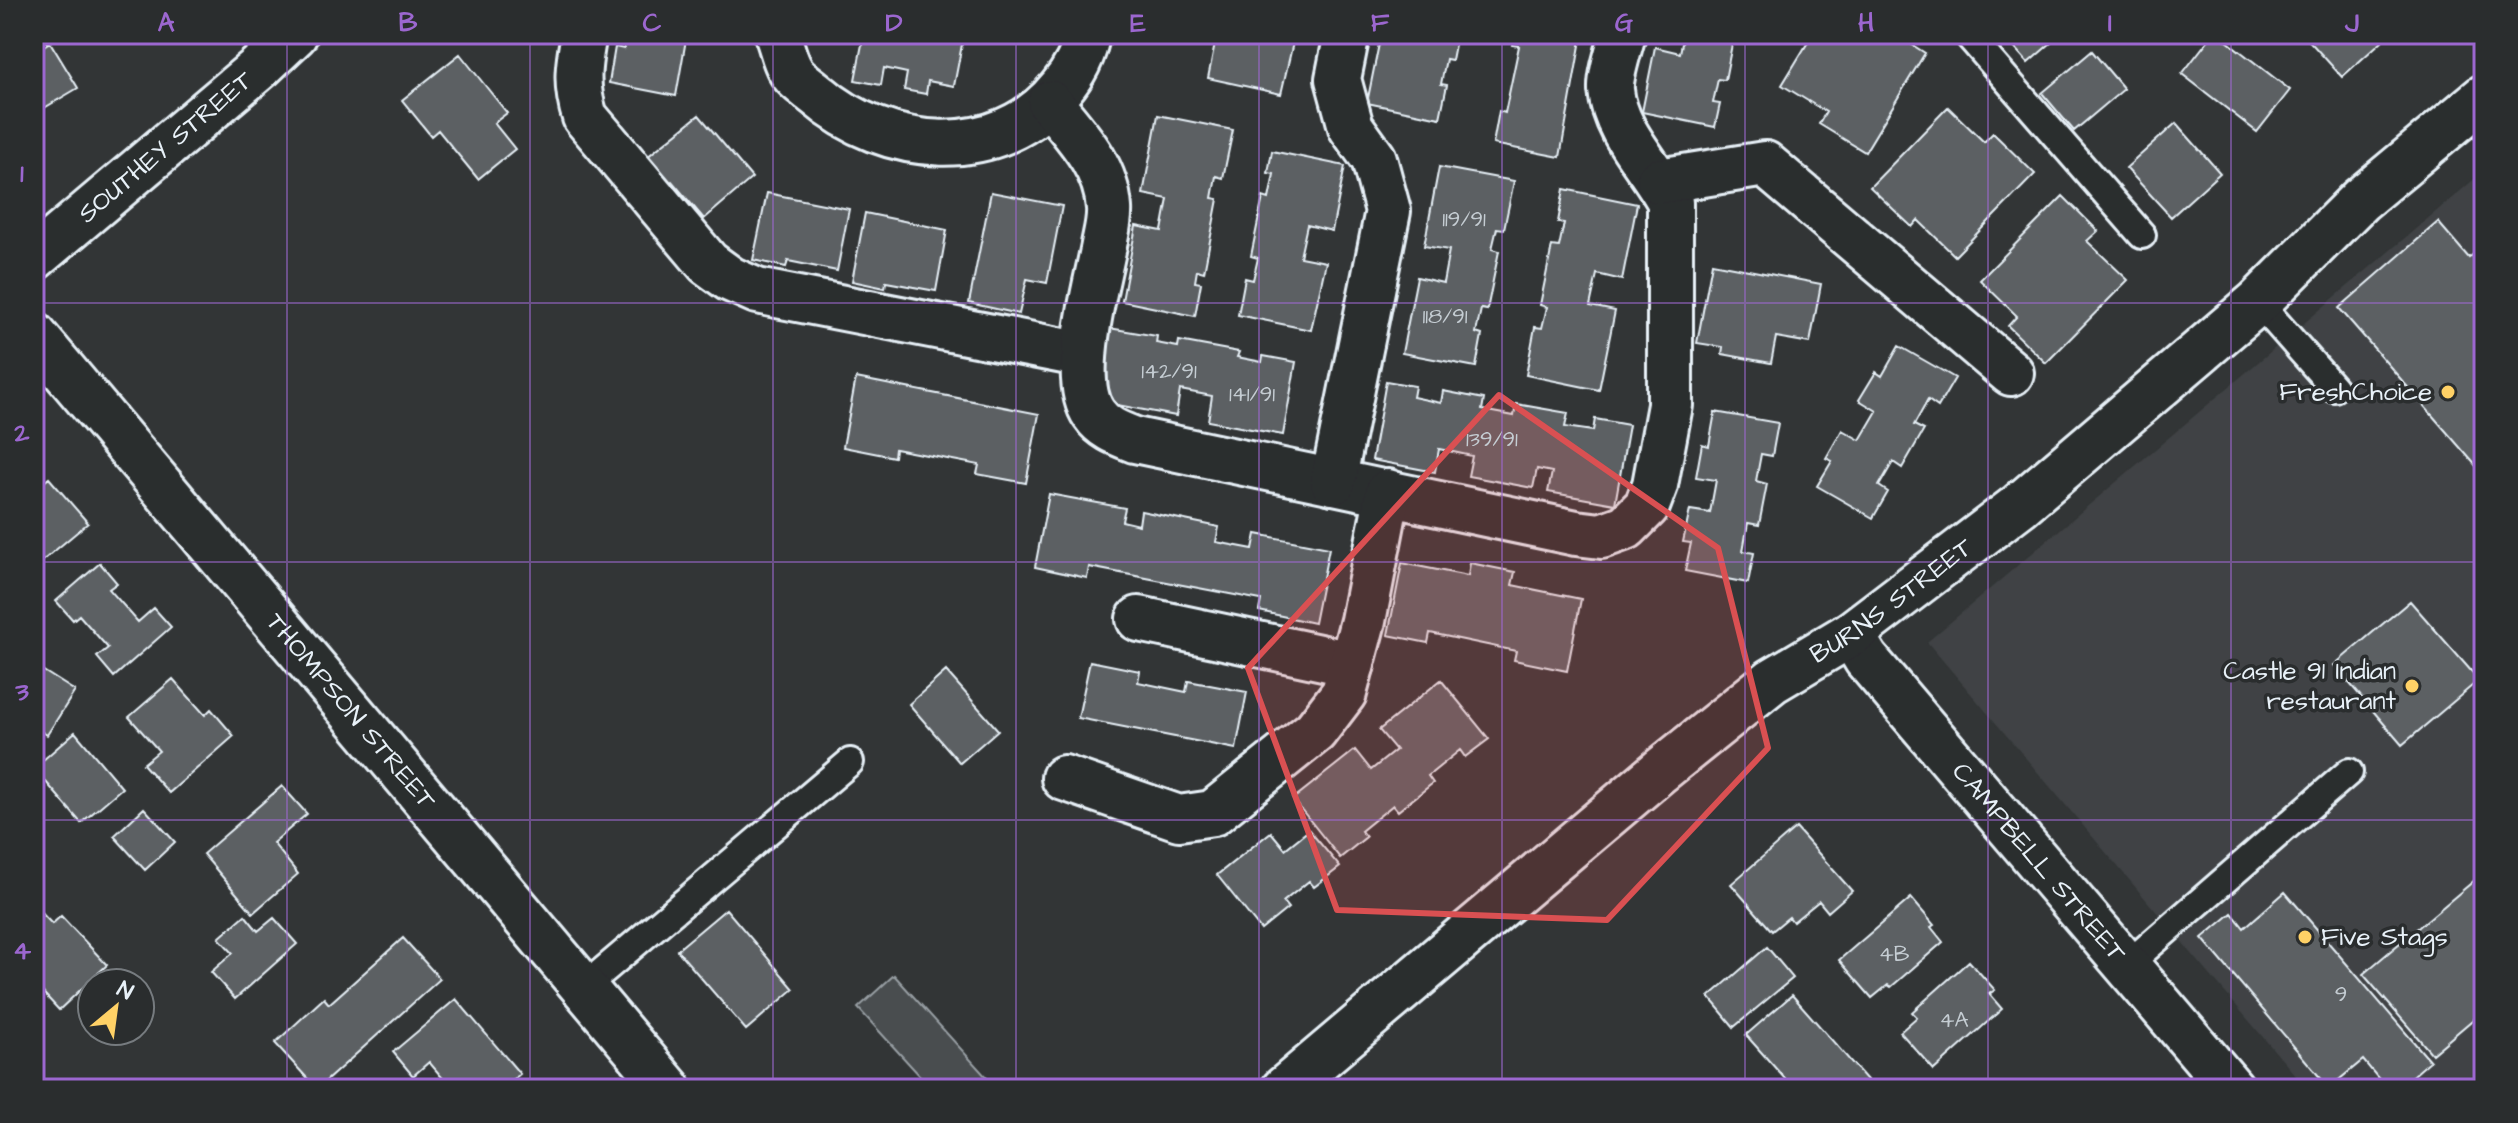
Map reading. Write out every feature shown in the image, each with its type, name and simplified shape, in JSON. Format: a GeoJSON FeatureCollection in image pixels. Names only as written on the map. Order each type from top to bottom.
{"type":"FeatureCollection","features":[{"type":"Feature","properties":{"kind":"street","name":"SOUTHEY STREET"},"geometry":{"type":"LineString","coordinates":[[34,258],[295,34]]}},
{"type":"Feature","properties":{"kind":"street"},"geometry":{"type":"LineString","coordinates":[[584,34],[577,75],[578,95],[585,117],[708,263],[730,279],[757,291],[1084,355]]}},
{"type":"Feature","properties":{"kind":"street"},"geometry":{"type":"LineString","coordinates":[[777,34],[792,73],[837,112],[903,140],[953,144],[1006,132],[1050,103],[1070,77],[1087,34]]}},
{"type":"Feature","properties":{"kind":"street"},"geometry":{"type":"LineString","coordinates":[[1333,482],[1388,211],[1374,159],[1351,127],[1338,79],[1347,34]]}},
{"type":"Feature","properties":{"kind":"street"},"geometry":{"type":"LineString","coordinates":[[1050,103],[1095,160],[1105,185],[1110,211],[1084,355],[1083,380],[1087,400],[1095,415],[1110,430],[1135,440],[1601,536],[1626,527],[1647,506],[1655,485],[1670,405],[1670,202],[1659,181],[1621,128],[1611,88],[1623,34]]}},
{"type":"Feature","properties":{"kind":"street","name":"BURNS STREET"},"geometry":{"type":"LineString","coordinates":[[1284,1089],[1772,681],[1851,634],[2020,505],[2258,302],[2360,200],[2484,97]]}},
{"type":"Feature","properties":{"kind":"street"},"geometry":{"type":"LineString","coordinates":[[1659,181],[1765,164],[2011,373]]}},
{"type":"Feature","properties":{"kind":"street","name":"THOMPSON STREET"},"geometry":{"type":"LineString","coordinates":[[34,335],[669,1089]]}},
{"type":"Feature","properties":{"kind":"street"},"geometry":{"type":"LineString","coordinates":[[1064,778],[1179,818],[1190,818],[1213,813],[1315,731],[1344,693],[1363,621],[1388,492]]}},
{"type":"Feature","properties":{"kind":"street"},"geometry":{"type":"LineString","coordinates":[[1139,619],[1352,664]]}},
{"type":"Feature","properties":{"kind":"street","name":"CAMPBELL STREET"},"geometry":{"type":"LineString","coordinates":[[1851,634],[1866,659],[2232,1089]]}},
{"type":"Feature","properties":{"kind":"lane"},"geometry":{"type":"LineString","coordinates":[[1967,34],[2142,235]]}},
{"type":"Feature","properties":{"kind":"lane"},"geometry":{"type":"LineString","coordinates":[[2258,302],[2334,388]]}},
{"type":"Feature","properties":{"kind":"lane"},"geometry":{"type":"LineString","coordinates":[[584,987],[850,762]]}},
{"type":"Feature","properties":{"kind":"lane"},"geometry":{"type":"LineString","coordinates":[[2127,965],[2349,772]]}},
{"type":"Feature","properties":{"kind":"highlighted area"},"geometry":{"type":"Polygon","coordinates":[[[1499,395],[1718,548],[1768,748],[1607,920],[1337,910],[1248,668],[1499,395]]]}},
{"type":"Feature","properties":{"kind":"shaded area"},"geometry":{"type":"Polygon","coordinates":[[[2484,171],[2484,1089],[2307,1089],[1927,642],[2484,171]]]}},
{"type":"Feature","properties":{"kind":"shaded area"},"geometry":{"type":"Polygon","coordinates":[[[894,975],[997,1089],[932,1089],[858,1008],[894,975]]]}},
{"type":"Feature","properties":{"kind":"building"},"geometry":{"type":"Polygon","coordinates":[[[40,34],[57,34],[47,43],[40,34]]]}},
{"type":"Feature","properties":{"kind":"building"},"geometry":{"type":"Polygon","coordinates":[[[627,34],[687,34],[676,96],[609,83],[615,47],[624,49],[627,34]]]}},
{"type":"Feature","properties":{"kind":"building"},"geometry":{"type":"Polygon","coordinates":[[[864,34],[964,34],[954,86],[928,81],[926,94],[904,90],[907,73],[884,68],[881,85],[855,80],[864,34]]]}},
{"type":"Feature","properties":{"kind":"building"},"geometry":{"type":"Polygon","coordinates":[[[1217,34],[1295,34],[1281,94],[1208,78],[1217,34]]]}},
{"type":"Feature","properties":{"kind":"building"},"geometry":{"type":"Polygon","coordinates":[[[1381,34],[1457,34],[1452,60],[1446,59],[1441,84],[1447,85],[1440,118],[1367,103],[1381,34]]]}},
{"type":"Feature","properties":{"kind":"building"},"geometry":{"type":"Polygon","coordinates":[[[1514,34],[1582,34],[1560,157],[1493,144],[1499,111],[1505,113],[1519,46],[1512,45],[1514,34]]]}},
{"type":"Feature","properties":{"kind":"building"},"geometry":{"type":"Polygon","coordinates":[[[1684,34],[1734,34],[1725,80],[1718,79],[1713,103],[1720,104],[1715,127],[1642,112],[1655,47],[1680,53],[1684,34]]]}},
{"type":"Feature","properties":{"kind":"building"},"geometry":{"type":"Polygon","coordinates":[[[1813,34],[1895,34],[1925,53],[1865,152],[1819,124],[1826,112],[1782,85],[1813,34]]]}},
{"type":"Feature","properties":{"kind":"building"},"geometry":{"type":"Polygon","coordinates":[[[2002,34],[2057,34],[2059,36],[2028,63],[2002,34]]]}},
{"type":"Feature","properties":{"kind":"building"},"geometry":{"type":"Polygon","coordinates":[[[2213,34],[2218,34],[2290,90],[2257,132],[2182,74],[2213,34]]]}},
{"type":"Feature","properties":{"kind":"building"},"geometry":{"type":"Polygon","coordinates":[[[2303,34],[2375,34],[2382,41],[2342,77],[2303,34]]]}},
{"type":"Feature","properties":{"kind":"building"},"geometry":{"type":"Polygon","coordinates":[[[50,42],[78,88],[34,114],[34,52],[50,42]]]}},
{"type":"Feature","properties":{"kind":"building"},"geometry":{"type":"Polygon","coordinates":[[[2092,51],[2124,89],[2074,131],[2042,93],[2092,51]]]}},
{"type":"Feature","properties":{"kind":"building"},"geometry":{"type":"Polygon","coordinates":[[[460,54],[507,113],[494,123],[515,149],[478,179],[438,130],[431,136],[402,100],[460,54]]]}},
{"type":"Feature","properties":{"kind":"building"},"geometry":{"type":"Polygon","coordinates":[[[1948,107],[1984,142],[1993,133],[2035,174],[1955,256],[1918,220],[1912,227],[1870,187],[1948,107]]]}},
{"type":"Feature","properties":{"kind":"building"},"geometry":{"type":"Polygon","coordinates":[[[699,115],[752,178],[704,219],[672,181],[668,184],[646,158],[699,115]]]}},
{"type":"Feature","properties":{"kind":"building"},"geometry":{"type":"Polygon","coordinates":[[[1158,115],[1233,130],[1223,178],[1216,176],[1212,198],[1218,199],[1204,272],[1197,270],[1195,282],[1201,283],[1195,316],[1122,301],[1136,226],[1162,231],[1168,199],[1143,194],[1158,115]]]}},
{"type":"Feature","properties":{"kind":"building"},"geometry":{"type":"Polygon","coordinates":[[[2176,123],[2220,173],[2171,217],[2126,168],[2176,123]]]}},
{"type":"Feature","properties":{"kind":"building"},"geometry":{"type":"Polygon","coordinates":[[[1272,151],[1345,166],[1332,231],[1307,225],[1300,257],[1326,262],[1311,330],[1238,315],[1245,278],[1253,280],[1258,258],[1251,256],[1263,197],[1269,199],[1274,174],[1268,173],[1272,151]]]}},
{"type":"Feature","properties":{"kind":"building"},"geometry":{"type":"Polygon","coordinates":[[[1439,167],[1514,181],[1504,229],[1497,228],[1492,249],[1499,251],[1487,310],[1481,309],[1476,333],[1482,335],[1476,367],[1402,353],[1417,277],[1443,283],[1449,250],[1424,246],[1439,167]]]}},
{"type":"Feature","properties":{"kind":"building"},"geometry":{"type":"Polygon","coordinates":[[[1564,189],[1637,204],[1622,280],[1597,274],[1590,306],[1615,311],[1599,390],[1526,375],[1535,327],[1542,328],[1547,307],[1540,305],[1552,246],[1559,247],[1564,223],[1558,222],[1564,189]]]}},
{"type":"Feature","properties":{"kind":"building"},"geometry":{"type":"Polygon","coordinates":[[[991,192],[1062,206],[1047,283],[1027,279],[1019,314],[969,303],[991,192]]]}},
{"type":"Feature","properties":{"kind":"building"},"geometry":{"type":"Polygon","coordinates":[[[767,193],[849,209],[837,271],[788,261],[786,267],[753,260],[767,193]]]}},
{"type":"Feature","properties":{"kind":"building"},"geometry":{"type":"Polygon","coordinates":[[[2063,196],[2098,231],[2087,241],[2128,280],[2046,363],[2008,326],[2017,316],[1980,280],[2063,196]]]}},
{"type":"Feature","properties":{"kind":"building"},"geometry":{"type":"Polygon","coordinates":[[[865,213],[947,230],[936,291],[886,282],[885,288],[852,281],[865,213]]]}},
{"type":"Feature","properties":{"kind":"building","name":"FreshChoice"},"geometry":{"type":"Polygon","coordinates":[[[2438,222],[2469,258],[2484,245],[2484,475],[2339,308],[2438,222]]]}},
{"type":"Feature","properties":{"kind":"building"},"geometry":{"type":"Polygon","coordinates":[[[1712,263],[1821,284],[1810,343],[1776,337],[1771,363],[1722,354],[1723,347],[1697,343],[1712,263]]]}},
{"type":"Feature","properties":{"kind":"building"},"geometry":{"type":"Polygon","coordinates":[[[1109,328],[1157,336],[1156,343],[1178,347],[1179,341],[1239,352],[1237,357],[1262,362],[1263,356],[1296,362],[1283,435],[1208,421],[1212,396],[1180,390],[1176,416],[1096,401],[1109,328]]]}},
{"type":"Feature","properties":{"kind":"building"},"geometry":{"type":"Polygon","coordinates":[[[1899,346],[1955,378],[1938,407],[1928,400],[1914,425],[1924,430],[1902,468],[1893,462],[1879,486],[1888,492],[1873,518],[1817,486],[1832,461],[1826,458],[1842,430],[1860,440],[1877,411],[1859,400],[1876,372],[1882,376],[1899,346]]]}},
{"type":"Feature","properties":{"kind":"building"},"geometry":{"type":"Polygon","coordinates":[[[856,378],[1039,414],[1026,483],[977,474],[979,465],[895,449],[894,457],[843,447],[856,378]]]}},
{"type":"Feature","properties":{"kind":"building"},"geometry":{"type":"Polygon","coordinates":[[[1386,381],[1415,386],[1413,397],[1441,403],[1443,391],[1484,399],[1482,410],[1514,416],[1516,404],[1568,413],[1565,427],[1593,431],[1595,419],[1629,425],[1615,504],[1548,492],[1552,472],[1537,469],[1533,488],[1468,476],[1472,456],[1439,449],[1435,472],[1372,460],[1386,381]]]}},
{"type":"Feature","properties":{"kind":"building"},"geometry":{"type":"Polygon","coordinates":[[[1715,412],[1778,423],[1772,456],[1761,454],[1756,481],[1767,484],[1759,525],[1748,523],[1743,551],[1754,553],[1748,583],[1685,571],[1691,543],[1683,542],[1690,510],[1710,513],[1716,480],[1696,477],[1702,444],[1709,446],[1715,412]]]}},
{"type":"Feature","properties":{"kind":"building"},"geometry":{"type":"Polygon","coordinates":[[[49,478],[88,523],[34,568],[34,490],[49,478]]]}},
{"type":"Feature","properties":{"kind":"building"},"geometry":{"type":"Polygon","coordinates":[[[1049,494],[1125,508],[1122,521],[1139,525],[1141,511],[1219,527],[1216,542],[1253,549],[1256,534],[1329,548],[1314,623],[1259,611],[1261,600],[1089,567],[1087,578],[1035,567],[1049,494]]]}},
{"type":"Feature","properties":{"kind":"building"},"geometry":{"type":"Polygon","coordinates":[[[100,563],[117,583],[109,589],[138,622],[154,608],[171,627],[114,677],[97,657],[108,648],[79,615],[73,620],[56,601],[100,563]]]}},
{"type":"Feature","properties":{"kind":"building"},"geometry":{"type":"Polygon","coordinates":[[[1402,563],[1468,576],[1470,563],[1515,572],[1512,585],[1581,599],[1567,671],[1514,660],[1516,651],[1430,633],[1428,643],[1388,635],[1402,563]]]}},
{"type":"Feature","properties":{"kind":"building"},"geometry":{"type":"Polygon","coordinates":[[[2410,601],[2479,680],[2402,745],[2334,665],[2410,601]]]}},
{"type":"Feature","properties":{"kind":"building"},"geometry":{"type":"Polygon","coordinates":[[[1090,661],[1140,671],[1138,682],[1186,692],[1188,681],[1247,692],[1236,749],[1078,718],[1090,661]]]}},
{"type":"Feature","properties":{"kind":"building"},"geometry":{"type":"Polygon","coordinates":[[[34,665],[75,691],[47,735],[34,727],[34,665]]]}},
{"type":"Feature","properties":{"kind":"building"},"geometry":{"type":"Polygon","coordinates":[[[946,671],[998,730],[960,763],[909,704],[946,671]]]}},
{"type":"Feature","properties":{"kind":"building"},"geometry":{"type":"Polygon","coordinates":[[[173,679],[205,715],[211,709],[234,736],[169,793],[143,764],[159,751],[129,717],[173,679]]]}},
{"type":"Feature","properties":{"kind":"building"},"geometry":{"type":"Polygon","coordinates":[[[1441,680],[1489,739],[1465,757],[1460,750],[1428,776],[1433,783],[1398,811],[1393,805],[1361,831],[1366,837],[1340,858],[1293,799],[1355,750],[1371,770],[1396,750],[1379,730],[1441,680]]]}},
{"type":"Feature","properties":{"kind":"building"},"geometry":{"type":"Polygon","coordinates":[[[75,732],[122,788],[81,823],[34,768],[75,732]]]}},
{"type":"Feature","properties":{"kind":"building"},"geometry":{"type":"Polygon","coordinates":[[[282,786],[307,814],[273,843],[298,874],[253,913],[203,854],[282,786]]]}},
{"type":"Feature","properties":{"kind":"building"},"geometry":{"type":"Polygon","coordinates":[[[144,808],[175,842],[145,870],[114,836],[144,808]]]}},
{"type":"Feature","properties":{"kind":"building"},"geometry":{"type":"Polygon","coordinates":[[[1796,828],[1852,891],[1828,912],[1819,901],[1793,922],[1789,917],[1772,931],[1731,884],[1796,828]]]}},
{"type":"Feature","properties":{"kind":"building"},"geometry":{"type":"Polygon","coordinates":[[[1309,830],[1340,867],[1314,887],[1309,881],[1283,902],[1288,908],[1261,930],[1217,875],[1271,832],[1285,849],[1309,830]]]}},
{"type":"Feature","properties":{"kind":"building"},"geometry":{"type":"Polygon","coordinates":[[[2482,874],[2484,1010],[2432,1054],[2363,974],[2482,874]]]}},
{"type":"Feature","properties":{"kind":"building"},"geometry":{"type":"Polygon","coordinates":[[[2285,892],[2430,1061],[2398,1089],[2387,1089],[2363,1060],[2329,1088],[2202,938],[2232,913],[2244,928],[2285,892]]]}},
{"type":"Feature","properties":{"kind":"building"},"geometry":{"type":"Polygon","coordinates":[[[1911,898],[1934,925],[1931,927],[1943,942],[1891,987],[1888,985],[1872,998],[1839,960],[1911,898]]]}},
{"type":"Feature","properties":{"kind":"building"},"geometry":{"type":"Polygon","coordinates":[[[34,905],[52,924],[61,916],[107,965],[76,967],[76,994],[59,1010],[34,983],[34,905]]]}},
{"type":"Feature","properties":{"kind":"building"},"geometry":{"type":"Polygon","coordinates":[[[726,909],[794,989],[746,1030],[677,950],[726,909]]]}},
{"type":"Feature","properties":{"kind":"building"},"geometry":{"type":"Polygon","coordinates":[[[245,915],[258,931],[274,918],[297,944],[235,999],[211,972],[233,953],[219,938],[245,915]]]}},
{"type":"Feature","properties":{"kind":"building"},"geometry":{"type":"Polygon","coordinates":[[[403,938],[440,979],[317,1089],[275,1043],[324,998],[329,1004],[403,938]]]}},
{"type":"Feature","properties":{"kind":"building"},"geometry":{"type":"Polygon","coordinates":[[[1767,947],[1793,978],[1734,1027],[1709,997],[1767,947]]]}},
{"type":"Feature","properties":{"kind":"building"},"geometry":{"type":"Polygon","coordinates":[[[1969,961],[1995,990],[1989,994],[2002,1009],[1934,1070],[1900,1032],[1917,1017],[1912,1012],[1969,961]]]}},
{"type":"Feature","properties":{"kind":"building"},"geometry":{"type":"Polygon","coordinates":[[[1792,995],[1875,1089],[1794,1089],[1746,1035],[1792,995]]]}},
{"type":"Feature","properties":{"kind":"building"},"geometry":{"type":"Polygon","coordinates":[[[456,999],[520,1074],[502,1089],[452,1089],[429,1062],[413,1076],[393,1052],[456,999]]]}},
{"type":"Feature","properties":{"kind":"place","name":"FreshChoice"},"geometry":{"type":"Point","coordinates":[2448,392]}},
{"type":"Feature","properties":{"kind":"place","name":"Castle 91 Indian restaurant"},"geometry":{"type":"Point","coordinates":[2412,686]}},
{"type":"Feature","properties":{"kind":"place","name":"Five Stags"},"geometry":{"type":"Point","coordinates":[2305,937]}}]}
